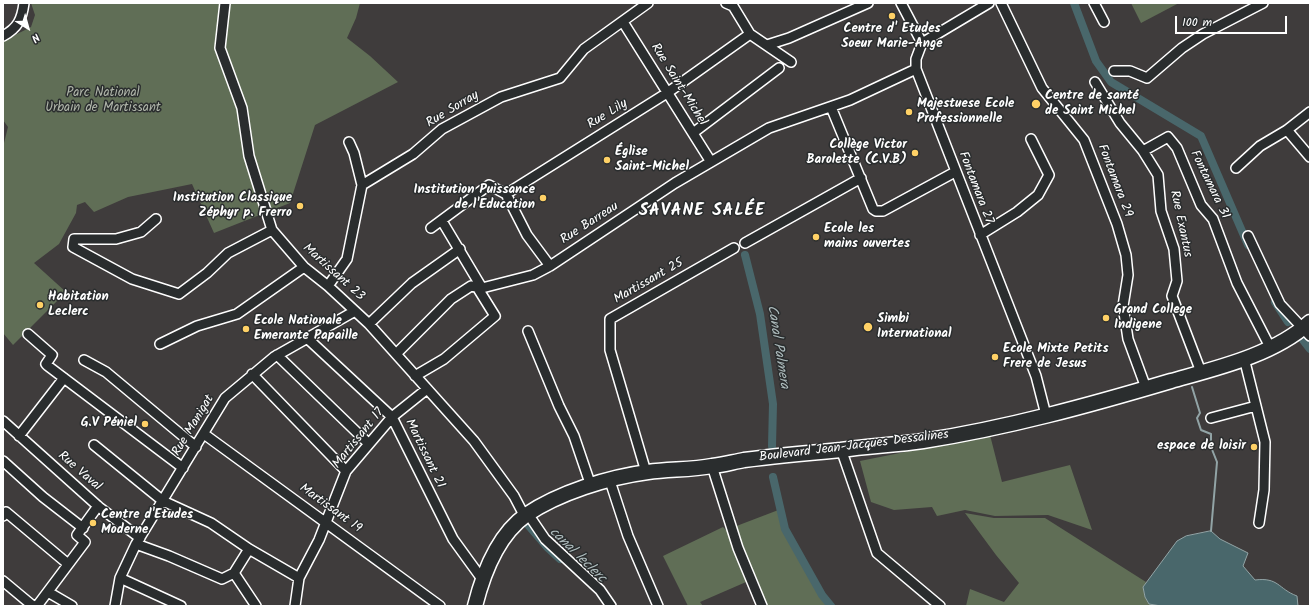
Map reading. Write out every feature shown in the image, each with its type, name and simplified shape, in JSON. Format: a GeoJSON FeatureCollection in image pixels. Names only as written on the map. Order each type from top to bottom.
{"type":"FeatureCollection","features":[{"type":"Feature","properties":{"kind":"main road","name":"Boulevard Jean-Jacques Dessalines"},"geometry":{"type":"LineString","coordinates":[[475,606],[482,579],[506,536],[526,515],[558,498],[591,486],[646,472],[712,466],[743,460],[923,441],[1032,419],[1146,388],[1244,358],[1308,329]]}},
{"type":"Feature","properties":{"kind":"street"},"geometry":{"type":"LineString","coordinates":[[3,36],[12,31],[19,24],[24,3]]}},
{"type":"Feature","properties":{"kind":"street","name":"Martissant 23"},"geometry":{"type":"LineString","coordinates":[[225,3],[220,48],[242,108],[249,156],[272,230],[304,267],[328,286],[369,324],[474,441],[526,515],[545,539],[600,590],[611,606]]}},
{"type":"Feature","properties":{"kind":"street","name":"Rue Sorray"},"geometry":{"type":"LineString","coordinates":[[362,185],[412,154],[442,129],[501,97],[560,78],[584,49],[648,3]]}},
{"type":"Feature","properties":{"kind":"street"},"geometry":{"type":"LineString","coordinates":[[726,3],[733,6],[750,34],[791,62]]}},
{"type":"Feature","properties":{"kind":"street"},"geometry":{"type":"LineString","coordinates":[[767,45],[789,38],[868,3]]}},
{"type":"Feature","properties":{"kind":"street"},"geometry":{"type":"LineString","coordinates":[[901,3],[922,43]]}},
{"type":"Feature","properties":{"kind":"street","name":"Fontamara 29"},"geometry":{"type":"LineString","coordinates":[[1001,3],[1042,88],[1084,140],[1117,224],[1126,255],[1128,275],[1123,306],[1128,339],[1146,388]]}},
{"type":"Feature","properties":{"kind":"street"},"geometry":{"type":"LineString","coordinates":[[1094,3],[1104,22]]}},
{"type":"Feature","properties":{"kind":"street"},"geometry":{"type":"LineString","coordinates":[[1114,71],[1130,71],[1147,78],[1182,48],[1203,34],[1263,3]]}},
{"type":"Feature","properties":{"kind":"street"},"geometry":{"type":"LineString","coordinates":[[916,69],[916,59],[922,43],[985,4]]}},
{"type":"Feature","properties":{"kind":"street","name":"Rue Saint-Michel"},"geometry":{"type":"LineString","coordinates":[[623,22],[711,162]]}},
{"type":"Feature","properties":{"kind":"street","name":"Rue Lily"},"geometry":{"type":"LineString","coordinates":[[506,194],[668,93],[750,34]]}},
{"type":"Feature","properties":{"kind":"street"},"geometry":{"type":"LineString","coordinates":[[693,133],[779,68]]}},
{"type":"Feature","properties":{"kind":"street","name":"Rue Barreau"},"geometry":{"type":"LineString","coordinates":[[396,354],[451,299],[471,286],[479,287],[533,276],[675,183],[769,128],[831,107],[916,69]]}},
{"type":"Feature","properties":{"kind":"street","name":"Fontamara 27"},"geometry":{"type":"LineString","coordinates":[[916,69],[1036,376],[1046,414]]}},
{"type":"Feature","properties":{"kind":"street"},"geometry":{"type":"LineString","coordinates":[[1095,82],[1120,123],[1143,151]]}},
{"type":"Feature","properties":{"kind":"street"},"geometry":{"type":"LineString","coordinates":[[831,107],[874,209],[879,212],[955,172]]}},
{"type":"Feature","properties":{"kind":"street"},"geometry":{"type":"LineString","coordinates":[[1236,168],[1260,146],[1287,130],[1310,112]]}},
{"type":"Feature","properties":{"kind":"street"},"geometry":{"type":"LineString","coordinates":[[1287,130],[1310,157]]}},
{"type":"Feature","properties":{"kind":"street","name":"Fontamara 31"},"geometry":{"type":"LineString","coordinates":[[1143,151],[1168,137],[1177,148],[1201,205],[1212,219],[1237,283],[1270,347]]}},
{"type":"Feature","properties":{"kind":"street"},"geometry":{"type":"LineString","coordinates":[[980,235],[1017,212],[1038,195],[1049,175],[1031,139]]}},
{"type":"Feature","properties":{"kind":"street"},"geometry":{"type":"LineString","coordinates":[[328,286],[347,260],[362,185],[354,153],[349,142]]}},
{"type":"Feature","properties":{"kind":"street","name":"Rue Exantus"},"geometry":{"type":"LineString","coordinates":[[1143,151],[1158,175],[1162,211],[1174,249],[1177,281],[1172,296],[1201,372]]}},
{"type":"Feature","properties":{"kind":"street"},"geometry":{"type":"LineString","coordinates":[[745,243],[861,178]]}},
{"type":"Feature","properties":{"kind":"street"},"geometry":{"type":"LineString","coordinates":[[431,228],[489,185],[506,194],[526,235],[550,266]]}},
{"type":"Feature","properties":{"kind":"street"},"geometry":{"type":"LineString","coordinates":[[156,219],[141,232],[111,239],[74,239],[73,247],[132,279],[179,294],[207,273],[228,253],[272,230]]}},
{"type":"Feature","properties":{"kind":"street"},"geometry":{"type":"LineString","coordinates":[[415,376],[444,359],[495,316],[460,249],[442,221]]}},
{"type":"Feature","properties":{"kind":"street"},"geometry":{"type":"LineString","coordinates":[[1248,236],[1280,304],[1308,329]]}},
{"type":"Feature","properties":{"kind":"street","name":"Martissant 25"},"geometry":{"type":"LineString","coordinates":[[646,472],[610,350],[610,319],[734,248]]}},
{"type":"Feature","properties":{"kind":"street"},"geometry":{"type":"LineString","coordinates":[[369,324],[412,283],[460,249]]}},
{"type":"Feature","properties":{"kind":"street"},"geometry":{"type":"LineString","coordinates":[[160,344],[197,326],[237,314],[304,267]]}},
{"type":"Feature","properties":{"kind":"street","name":"Rue Manigat"},"geometry":{"type":"LineString","coordinates":[[115,606],[120,578],[138,541],[225,398],[252,374],[277,355],[355,311]]}},
{"type":"Feature","properties":{"kind":"street"},"geometry":{"type":"LineString","coordinates":[[528,331],[559,406],[574,436],[591,486]]}},
{"type":"Feature","properties":{"kind":"street"},"geometry":{"type":"LineString","coordinates":[[28,334],[52,355],[46,364],[183,468]]}},
{"type":"Feature","properties":{"kind":"street","name":"Martissant 21"},"geometry":{"type":"LineString","coordinates":[[307,338],[392,417],[453,539],[482,579]]}},
{"type":"Feature","properties":{"kind":"street"},"geometry":{"type":"LineString","coordinates":[[277,355],[369,444]]}},
{"type":"Feature","properties":{"kind":"street"},"geometry":{"type":"LineString","coordinates":[[1244,358],[1265,442],[1264,490],[1259,523]]}},
{"type":"Feature","properties":{"kind":"street"},"geometry":{"type":"LineString","coordinates":[[84,360],[106,372],[196,447]]}},
{"type":"Feature","properties":{"kind":"street"},"geometry":{"type":"LineString","coordinates":[[252,374],[346,471]]}},
{"type":"Feature","properties":{"kind":"street"},"geometry":{"type":"LineString","coordinates":[[19,436],[64,378]]}},
{"type":"Feature","properties":{"kind":"street","name":"Martissant 17"},"geometry":{"type":"LineString","coordinates":[[295,606],[299,578],[319,540],[346,471],[392,417],[427,389]]}},
{"type":"Feature","properties":{"kind":"street"},"geometry":{"type":"LineString","coordinates":[[1211,418],[1256,406]]}},
{"type":"Feature","properties":{"kind":"street","name":"Rue Vaval"},"geometry":{"type":"LineString","coordinates":[[3,421],[138,541],[222,579],[234,573]]}},
{"type":"Feature","properties":{"kind":"street","name":"Martissant 19"},"geometry":{"type":"LineString","coordinates":[[204,434],[440,606]]}},
{"type":"Feature","properties":{"kind":"street"},"geometry":{"type":"LineString","coordinates":[[94,445],[163,501],[211,523],[249,549],[299,578]]}},
{"type":"Feature","properties":{"kind":"street"},"geometry":{"type":"LineString","coordinates":[[841,450],[877,553],[940,606]]}},
{"type":"Feature","properties":{"kind":"street"},"geometry":{"type":"LineString","coordinates":[[3,461],[44,497],[83,528]]}},
{"type":"Feature","properties":{"kind":"street"},"geometry":{"type":"LineString","coordinates":[[712,466],[738,548],[762,606]]}},
{"type":"Feature","properties":{"kind":"street"},"geometry":{"type":"LineString","coordinates":[[610,481],[628,536],[658,606]]}},
{"type":"Feature","properties":{"kind":"street"},"geometry":{"type":"LineString","coordinates":[[37,606],[85,542],[77,535],[98,506]]}},
{"type":"Feature","properties":{"kind":"street"},"geometry":{"type":"LineString","coordinates":[[3,516],[6,512],[68,564]]}},
{"type":"Feature","properties":{"kind":"street"},"geometry":{"type":"LineString","coordinates":[[249,549],[234,573],[256,606]]}},
{"type":"Feature","properties":{"kind":"street"},"geometry":{"type":"LineString","coordinates":[[120,578],[181,606]]}},
{"type":"Feature","properties":{"kind":"street"},"geometry":{"type":"LineString","coordinates":[[3,581],[33,606]]}},
{"type":"Feature","properties":{"kind":"street"},"geometry":{"type":"LineString","coordinates":[[48,592],[72,606]]}},
{"type":"Feature","properties":{"kind":"green space","name":"Parc National Urbain de Martissant"},"geometry":{"type":"Polygon","coordinates":[[[31,3],[360,3],[356,18],[347,38],[370,56],[398,82],[315,125],[290,203],[214,233],[192,184],[128,197],[94,212],[85,202],[77,205],[76,213],[59,244],[34,263],[66,292],[13,345],[3,333],[3,147],[8,127],[3,120],[3,41],[31,27],[35,15],[31,3]]]}},
{"type":"Feature","properties":{"kind":"green space"},"geometry":{"type":"Polygon","coordinates":[[[1131,3],[1179,3],[1141,23],[1131,3]]]}},
{"type":"Feature","properties":{"kind":"green space"},"geometry":{"type":"Polygon","coordinates":[[[990,435],[1002,482],[1070,465],[1092,530],[1048,515],[995,516],[965,510],[937,516],[932,507],[894,510],[871,502],[860,461],[990,435]]]}},
{"type":"Feature","properties":{"kind":"green space"},"geometry":{"type":"Polygon","coordinates":[[[781,509],[785,525],[832,606],[764,606],[753,579],[700,602],[703,606],[688,606],[663,556],[723,527],[726,530],[781,509]]]}},
{"type":"Feature","properties":{"kind":"green space"},"geometry":{"type":"Polygon","coordinates":[[[965,513],[994,518],[1045,518],[1146,582],[1144,590],[1147,601],[1149,604],[1159,605],[966,606],[970,589],[1004,602],[1019,583],[965,513]]]}},
{"type":"Feature","properties":{"kind":"water"},"geometry":{"type":"Polygon","coordinates":[[[1211,531],[1220,539],[1248,553],[1243,566],[1255,580],[1269,580],[1278,584],[1297,596],[1298,606],[1161,606],[1149,604],[1145,597],[1143,587],[1177,541],[1186,536],[1211,531]]]}},
{"type":"Feature","properties":{"kind":"waterway"},"geometry":{"type":"LineString","coordinates":[[1074,3],[1096,61],[1111,82],[1201,136],[1248,245]]}},
{"type":"Feature","properties":{"kind":"waterway","name":"Canal Palmera"},"geometry":{"type":"LineString","coordinates":[[745,255],[760,314],[773,404],[772,446]]}},
{"type":"Feature","properties":{"kind":"waterway"},"geometry":{"type":"LineString","coordinates":[[1275,302],[1288,322]]}},
{"type":"Feature","properties":{"kind":"waterway"},"geometry":{"type":"LineString","coordinates":[[1303,340],[1310,349]]}},
{"type":"Feature","properties":{"kind":"waterway"},"geometry":{"type":"LineString","coordinates":[[1192,387],[1200,413],[1197,418],[1201,430],[1211,434],[1211,447],[1217,462],[1211,531]]}},
{"type":"Feature","properties":{"kind":"waterway","name":"Canal Palmera"},"geometry":{"type":"LineString","coordinates":[[773,477],[785,529],[822,595],[831,606]]}},
{"type":"Feature","properties":{"kind":"waterway","name":"canal leclerc"},"geometry":{"type":"LineString","coordinates":[[528,525],[547,547],[560,559]]}},
{"type":"Feature","properties":{"kind":"place","name":"Centre d' Etudes Soeur Marie-Ange"},"geometry":{"type":"Point","coordinates":[892,16]}},
{"type":"Feature","properties":{"kind":"place","name":"Centre de santé de Saint Michel"},"geometry":{"type":"Point","coordinates":[1036,104]}},
{"type":"Feature","properties":{"kind":"place","name":"Majestuese Ecole Professionnelle"},"geometry":{"type":"Point","coordinates":[909,112]}},
{"type":"Feature","properties":{"kind":"place","name":"Collège Victor Barolette (C.V.B)"},"geometry":{"type":"Point","coordinates":[915,153]}},
{"type":"Feature","properties":{"kind":"place","name":"Église Saint-Michel"},"geometry":{"type":"Point","coordinates":[607,160]}},
{"type":"Feature","properties":{"kind":"place","name":"Institution Puissance de l'Education"},"geometry":{"type":"Point","coordinates":[543,198]}},
{"type":"Feature","properties":{"kind":"place","name":"Institution Classique Zéphyr p. Frerro"},"geometry":{"type":"Point","coordinates":[300,206]}},
{"type":"Feature","properties":{"kind":"place","name":"Ecole les mains ouvertes"},"geometry":{"type":"Point","coordinates":[816,237]}},
{"type":"Feature","properties":{"kind":"place","name":"Habitation Leclerc"},"geometry":{"type":"Point","coordinates":[40,305]}},
{"type":"Feature","properties":{"kind":"place","name":"Grand College Indigene"},"geometry":{"type":"Point","coordinates":[1106,318]}},
{"type":"Feature","properties":{"kind":"place","name":"Simbi International"},"geometry":{"type":"Point","coordinates":[868,327]}},
{"type":"Feature","properties":{"kind":"place","name":"Ecole Nationale Emerante Papaille"},"geometry":{"type":"Point","coordinates":[246,329]}},
{"type":"Feature","properties":{"kind":"place","name":"Ecole Mixte Petits Frere de Jesus"},"geometry":{"type":"Point","coordinates":[995,357]}},
{"type":"Feature","properties":{"kind":"place","name":"G.V Péniel"},"geometry":{"type":"Point","coordinates":[145,424]}},
{"type":"Feature","properties":{"kind":"place","name":"espace de loisir"},"geometry":{"type":"Point","coordinates":[1254,447]}},
{"type":"Feature","properties":{"kind":"place","name":"Centre d'Etudes Moderne"},"geometry":{"type":"Point","coordinates":[93,523]}},
{"type":"Feature","properties":{"kind":"district","name":"SAVANE SALÉE"},"geometry":{"type":"Point","coordinates":[702,212]}}]}
